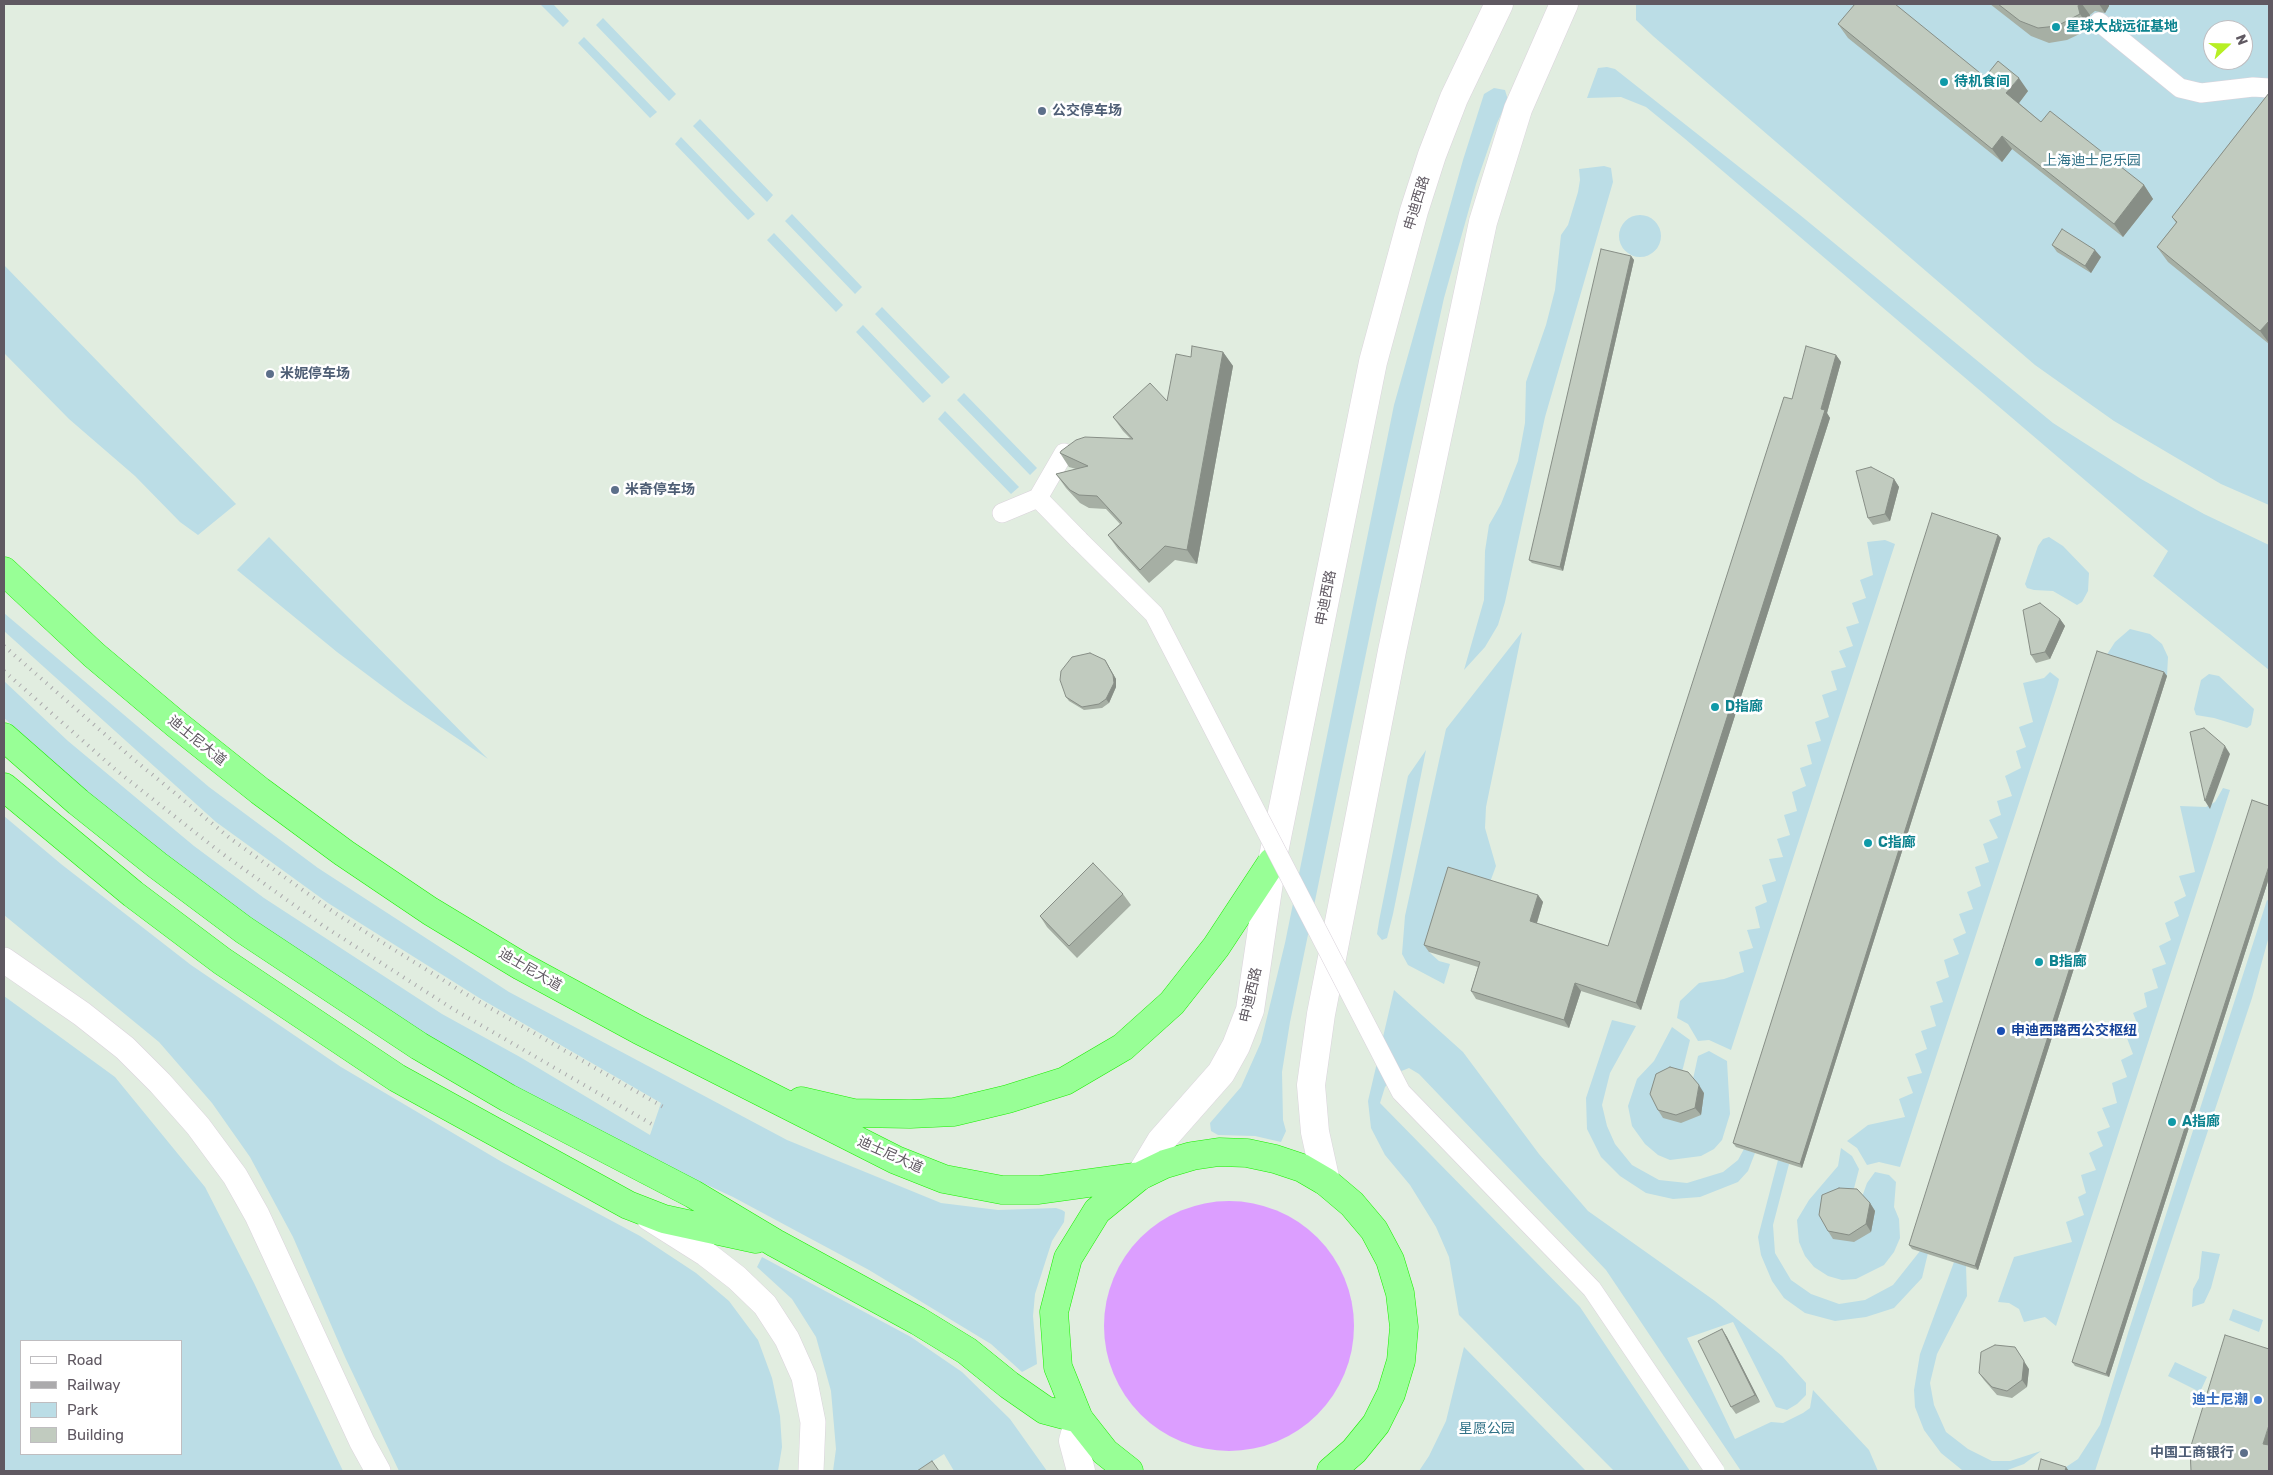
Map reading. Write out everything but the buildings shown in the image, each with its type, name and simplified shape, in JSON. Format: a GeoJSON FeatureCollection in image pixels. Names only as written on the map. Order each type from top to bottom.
{"type":"FeatureCollection","features":[{"type":"Feature","properties":{"kind":"highway","name":"迪士尼大道"},"geometry":{"type":"LineString","coordinates":[[4,571],[94,655],[176,724],[260,791],[344,853],[430,911],[521,966],[639,1030],[896,1160],[944,1179],[1002,1190],[1039,1190],[1140,1176]]}},
{"type":"Feature","properties":{"kind":"highway"},"geometry":{"type":"LineString","coordinates":[[4,737],[78,802],[157,865],[244,930],[419,1046],[508,1098],[693,1194],[774,1243],[918,1321],[967,1351],[1009,1385],[1045,1410],[1079,1419]]}},
{"type":"Feature","properties":{"kind":"highway"},"geometry":{"type":"LineString","coordinates":[[4,787],[133,894],[222,961],[397,1078],[628,1205],[664,1219],[774,1243]]}},
{"type":"Feature","properties":{"kind":"highway"},"geometry":{"type":"LineString","coordinates":[[765,1093],[853,1113],[910,1114],[954,1112],[1008,1099],[1065,1081],[1122,1047],[1172,1004],[1216,947],[1272,862]]}},
{"type":"Feature","properties":{"kind":"highway"},"geometry":{"type":"LineString","coordinates":[[1129,1471],[1105,1452],[1079,1419],[1058,1367],[1054,1312],[1068,1258],[1097,1211],[1140,1176],[1165,1164],[1192,1156],[1220,1152],[1248,1153],[1275,1158],[1326,1182],[1352,1204],[1374,1230],[1390,1260],[1400,1293],[1404,1327],[1401,1361],[1392,1394],[1370,1431],[1354,1451],[1331,1471]]}},
{"type":"Feature","properties":{"kind":"street","name":"申迪西路"},"geometry":{"type":"LineString","coordinates":[[1140,1176],[1161,1140],[1221,1074],[1236,1046],[1250,1010],[1272,862],[1373,362],[1414,211],[1432,155],[1454,98],[1499,4]]}},
{"type":"Feature","properties":{"kind":"street"},"geometry":{"type":"LineString","coordinates":[[1326,1182],[1314,1132],[1311,1085],[1320,1014],[1392,651],[1483,222],[1518,109],[1564,4]]}},
{"type":"Feature","properties":{"kind":"street"},"geometry":{"type":"LineString","coordinates":[[2099,22],[2180,88],[2201,93],[2253,87],[2269,88]]}},
{"type":"Feature","properties":{"kind":"street"},"geometry":{"type":"LineString","coordinates":[[1002,513],[1038,498],[1064,453]]}},
{"type":"Feature","properties":{"kind":"street"},"geometry":{"type":"LineString","coordinates":[[1038,498],[1154,614],[1401,1092],[1592,1289],[1715,1471]]}},
{"type":"Feature","properties":{"kind":"street"},"geometry":{"type":"LineString","coordinates":[[4,960],[82,1014],[125,1048],[173,1097],[235,1176],[257,1215],[362,1442],[378,1471]]}},
{"type":"Feature","properties":{"kind":"street"},"geometry":{"type":"LineString","coordinates":[[628,1205],[706,1254],[737,1278],[765,1305],[787,1339],[804,1377],[813,1422],[811,1471]]}},
{"type":"Feature","properties":{"kind":"street"},"geometry":{"type":"LineString","coordinates":[[1079,1419],[1072,1442],[1081,1471]]}},
{"type":"Feature","properties":{"kind":"green space"},"geometry":{"type":"Polygon","coordinates":[[[540,4],[553,4],[569,21],[563,27],[540,4]]]}},
{"type":"Feature","properties":{"kind":"green space","name":"上海迪士尼乐园"},"geometry":{"type":"Polygon","coordinates":[[[1636,4],[2269,4],[2269,505],[2221,484],[2114,421],[2035,365],[1636,20],[1636,4]]]}},
{"type":"Feature","properties":{"kind":"green space"},"geometry":{"type":"Polygon","coordinates":[[[603,18],[676,94],[669,101],[596,25],[603,18]]]}},
{"type":"Feature","properties":{"kind":"green space"},"geometry":{"type":"Polygon","coordinates":[[[584,37],[657,112],[650,118],[578,43],[584,37]]]}},
{"type":"Feature","properties":{"kind":"green space"},"geometry":{"type":"Polygon","coordinates":[[[1607,67],[1615,69],[1800,215],[2053,423],[2141,479],[2204,514],[2269,545],[2269,670],[2153,576],[2168,551],[1684,138],[1646,107],[1621,97],[1587,98],[1598,68],[1607,67]]]}},
{"type":"Feature","properties":{"kind":"green space"},"geometry":{"type":"Polygon","coordinates":[[[1494,88],[1505,90],[1508,100],[1497,123],[1476,184],[1444,298],[1377,600],[1290,1022],[1282,1072],[1283,1120],[1286,1131],[1281,1142],[1255,1136],[1218,1135],[1211,1131],[1210,1123],[1241,1087],[1261,1042],[1285,943],[1394,405],[1463,160],[1484,94],[1494,88]]]}},
{"type":"Feature","properties":{"kind":"green space"},"geometry":{"type":"Polygon","coordinates":[[[700,119],[773,195],[767,202],[693,126],[700,119]]]}},
{"type":"Feature","properties":{"kind":"green space"},"geometry":{"type":"Polygon","coordinates":[[[681,137],[755,214],[748,220],[675,144],[681,137]]]}},
{"type":"Feature","properties":{"kind":"green space"},"geometry":{"type":"Polygon","coordinates":[[[1604,166],[1611,168],[1613,182],[1545,417],[1505,602],[1498,625],[1485,647],[1464,670],[1484,600],[1485,551],[1489,525],[1501,504],[1518,461],[1525,423],[1526,382],[1546,325],[1555,290],[1561,235],[1568,225],[1578,192],[1579,169],[1604,166]]]}},
{"type":"Feature","properties":{"kind":"green space"},"geometry":{"type":"Polygon","coordinates":[[[792,214],[862,287],[855,294],[785,221],[792,214]]]}},
{"type":"Feature","properties":{"kind":"green space"},"geometry":{"type":"Polygon","coordinates":[[[1644,215],[1652,218],[1658,224],[1661,236],[1658,248],[1652,254],[1636,257],[1628,254],[1622,248],[1619,232],[1622,224],[1628,218],[1644,215]]]}},
{"type":"Feature","properties":{"kind":"green space"},"geometry":{"type":"Polygon","coordinates":[[[774,233],[843,305],[836,312],[767,240],[774,233]]]}},
{"type":"Feature","properties":{"kind":"green space"},"geometry":{"type":"Polygon","coordinates":[[[4,265],[236,504],[198,535],[180,522],[135,476],[69,419],[4,353],[4,265]]]}},
{"type":"Feature","properties":{"kind":"green space"},"geometry":{"type":"Polygon","coordinates":[[[882,307],[950,377],[942,384],[875,314],[882,307]]]}},
{"type":"Feature","properties":{"kind":"green space"},"geometry":{"type":"Polygon","coordinates":[[[863,325],[931,396],[923,403],[856,332],[863,325]]]}},
{"type":"Feature","properties":{"kind":"green space"},"geometry":{"type":"Polygon","coordinates":[[[964,393],[1037,468],[1030,475],[957,400],[964,393]]]}},
{"type":"Feature","properties":{"kind":"green space"},"geometry":{"type":"Polygon","coordinates":[[[945,411],[1019,487],[1011,494],[938,419],[945,411]]]}},
{"type":"Feature","properties":{"kind":"green space"},"geometry":{"type":"Polygon","coordinates":[[[269,537],[488,759],[405,703],[337,652],[237,570],[269,537]]]}},
{"type":"Feature","properties":{"kind":"green space"},"geometry":{"type":"Polygon","coordinates":[[[2049,537],[2063,546],[2089,573],[2088,591],[2082,602],[2077,605],[2053,591],[2034,590],[2027,588],[2025,584],[2038,546],[2043,539],[2049,537]]]}},
{"type":"Feature","properties":{"kind":"green space"},"geometry":{"type":"Polygon","coordinates":[[[1885,540],[1895,544],[1731,1050],[1709,1040],[1698,1041],[1688,1024],[1677,1018],[1680,1001],[1699,983],[1724,979],[1744,972],[1739,952],[1753,948],[1747,930],[1760,928],[1755,907],[1767,902],[1762,885],[1776,881],[1769,859],[1783,857],[1777,839],[1790,835],[1784,815],[1797,811],[1792,792],[1806,786],[1800,768],[1812,764],[1807,745],[1821,741],[1815,722],[1829,717],[1822,695],[1837,690],[1831,671],[1846,667],[1839,651],[1853,646],[1846,627],[1859,623],[1852,603],[1866,598],[1860,580],[1873,575],[1867,542],[1885,540]]]}},
{"type":"Feature","properties":{"kind":"green space"},"geometry":{"type":"Polygon","coordinates":[[[4,613],[209,787],[318,868],[509,992],[787,1140],[941,1203],[998,1210],[1056,1208],[1065,1212],[1064,1222],[1052,1241],[1035,1294],[1033,1316],[1037,1364],[1022,1372],[991,1344],[869,1270],[733,1197],[651,1159],[459,1056],[390,1014],[211,890],[103,806],[4,718],[4,681],[68,741],[194,846],[264,898],[442,1014],[520,1057],[650,1135],[661,1103],[481,999],[328,903],[216,822],[4,631],[4,613]]]}},
{"type":"Feature","properties":{"kind":"green space"},"geometry":{"type":"Polygon","coordinates":[[[2130,629],[2150,634],[2162,644],[2168,657],[2167,676],[2106,656],[2115,642],[2130,629]]]}},
{"type":"Feature","properties":{"kind":"green space"},"geometry":{"type":"Polygon","coordinates":[[[1522,632],[1486,807],[1485,828],[1496,866],[1489,885],[1429,952],[1439,961],[1450,964],[1444,984],[1408,965],[1402,954],[1405,916],[1446,729],[1522,632]]]}},
{"type":"Feature","properties":{"kind":"green space"},"geometry":{"type":"Polygon","coordinates":[[[2050,672],[2059,679],[2057,687],[1900,1167],[1879,1162],[1867,1165],[1857,1148],[1847,1141],[1868,1125],[1905,1117],[1899,1099],[1913,1093],[1907,1077],[1922,1073],[1915,1054],[1927,1049],[1921,1031],[1936,1026],[1930,1006],[1943,1002],[1936,982],[1949,977],[1944,960],[1959,954],[1953,939],[1966,933],[1959,914],[1973,909],[1967,892],[1981,886],[1975,867],[1989,862],[1983,844],[1998,838],[1989,820],[2001,815],[1997,801],[2012,796],[2005,776],[2021,768],[2016,751],[2026,747],[2019,727],[2033,722],[2023,683],[2044,678],[2050,672]]]}},
{"type":"Feature","properties":{"kind":"green space"},"geometry":{"type":"Polygon","coordinates":[[[2209,674],[2219,676],[2254,709],[2251,725],[2247,728],[2214,718],[2196,715],[2194,709],[2201,680],[2209,674]]]}},
{"type":"Feature","properties":{"kind":"green space"},"geometry":{"type":"Polygon","coordinates":[[[1426,750],[1393,914],[1387,938],[1382,940],[1377,934],[1379,921],[1408,776],[1426,750]]]}},
{"type":"Feature","properties":{"kind":"green space"},"geometry":{"type":"Polygon","coordinates":[[[2223,788],[2230,790],[2056,1326],[2045,1317],[2024,1322],[2019,1309],[2009,1303],[1998,1302],[2014,1257],[2072,1242],[2066,1222],[2084,1215],[2078,1197],[2086,1193],[2081,1175],[2096,1170],[2089,1153],[2103,1146],[2097,1132],[2110,1127],[2102,1108],[2117,1103],[2112,1083],[2127,1077],[2121,1060],[2133,1054],[2125,1033],[2139,1028],[2133,1013],[2147,1007],[2144,993],[2158,988],[2152,969],[2166,964],[2159,946],[2171,940],[2165,923],[2179,916],[2174,902],[2186,896],[2179,876],[2195,872],[2180,806],[2206,807],[2215,802],[2223,788]]]}},
{"type":"Feature","properties":{"kind":"green space"},"geometry":{"type":"Polygon","coordinates":[[[4,816],[61,864],[191,965],[341,1067],[502,1162],[640,1236],[696,1273],[729,1301],[758,1340],[772,1378],[780,1416],[782,1447],[778,1471],[399,1471],[345,1357],[293,1237],[250,1157],[212,1103],[159,1042],[4,915],[4,816]]]}},
{"type":"Feature","properties":{"kind":"green space"},"geometry":{"type":"Polygon","coordinates":[[[2267,900],[2269,901],[2269,936],[2252,998],[2095,1471],[2060,1471],[2078,1459],[2100,1425],[2267,900]]]}},
{"type":"Feature","properties":{"kind":"green space"},"geometry":{"type":"Polygon","coordinates":[[[1394,990],[1463,1052],[1539,1154],[1588,1211],[1715,1301],[1782,1356],[1806,1383],[1806,1395],[1797,1404],[1787,1410],[1776,1407],[1733,1322],[1687,1338],[1735,1439],[1771,1422],[1783,1423],[1803,1413],[1810,1408],[1813,1390],[1869,1450],[1878,1471],[1741,1471],[1606,1270],[1419,1074],[1409,1068],[1399,1072],[1385,1087],[1380,1103],[1580,1307],[1690,1471],[1614,1471],[1459,1315],[1449,1257],[1436,1227],[1410,1185],[1385,1155],[1371,1128],[1368,1101],[1394,990]]]}},
{"type":"Feature","properties":{"kind":"green space"},"geometry":{"type":"Polygon","coordinates":[[[4,996],[115,1077],[205,1187],[254,1283],[343,1471],[4,1471],[4,996]]]}},
{"type":"Feature","properties":{"kind":"green space"},"geometry":{"type":"Polygon","coordinates":[[[1612,1020],[1636,1026],[1610,1073],[1602,1105],[1607,1126],[1615,1144],[1632,1165],[1659,1180],[1687,1183],[1723,1172],[1738,1160],[1744,1149],[1755,1153],[1748,1171],[1738,1182],[1700,1197],[1673,1199],[1646,1193],[1620,1176],[1601,1157],[1587,1129],[1586,1098],[1612,1020]]]}},
{"type":"Feature","properties":{"kind":"green space"},"geometry":{"type":"Polygon","coordinates":[[[1672,1027],[1690,1040],[1681,1076],[1693,1079],[1698,1056],[1709,1051],[1727,1061],[1730,1114],[1722,1140],[1714,1149],[1701,1156],[1670,1160],[1658,1155],[1645,1144],[1632,1126],[1628,1106],[1637,1079],[1654,1061],[1672,1027]]]}},
{"type":"Feature","properties":{"kind":"green space"},"geometry":{"type":"Polygon","coordinates":[[[1841,1148],[1852,1156],[1859,1169],[1852,1196],[1862,1197],[1867,1183],[1875,1172],[1889,1175],[1896,1182],[1894,1207],[1899,1219],[1900,1238],[1894,1252],[1884,1265],[1856,1279],[1842,1280],[1828,1276],[1814,1267],[1805,1256],[1799,1242],[1797,1220],[1809,1200],[1838,1166],[1841,1148]]]}},
{"type":"Feature","properties":{"kind":"green space"},"geometry":{"type":"Polygon","coordinates":[[[1778,1160],[1789,1164],[1773,1225],[1775,1253],[1791,1280],[1811,1294],[1839,1304],[1865,1300],[1893,1285],[1920,1251],[1928,1253],[1922,1278],[1894,1308],[1866,1317],[1835,1321],[1805,1313],[1784,1298],[1772,1281],[1761,1255],[1758,1237],[1778,1160]]]}},
{"type":"Feature","properties":{"kind":"green space"},"geometry":{"type":"Polygon","coordinates":[[[2202,1251],[2220,1254],[2211,1288],[2204,1303],[2192,1307],[2193,1289],[2199,1278],[2202,1251]]]}},
{"type":"Feature","properties":{"kind":"green space"},"geometry":{"type":"Polygon","coordinates":[[[762,1257],[911,1337],[962,1372],[1010,1419],[1047,1471],[954,1471],[944,1454],[917,1471],[833,1471],[836,1449],[831,1391],[816,1337],[792,1299],[757,1267],[762,1257]]]}},
{"type":"Feature","properties":{"kind":"green space"},"geometry":{"type":"Polygon","coordinates":[[[1954,1262],[1966,1266],[1967,1296],[1937,1354],[1930,1383],[1934,1405],[1946,1432],[1968,1449],[1992,1461],[2010,1461],[2041,1451],[2024,1464],[2005,1471],[1962,1470],[1941,1453],[1924,1430],[1915,1407],[1914,1390],[1920,1354],[1954,1262]]]}},
{"type":"Feature","properties":{"kind":"green space"},"geometry":{"type":"Polygon","coordinates":[[[2233,1309],[2263,1320],[2259,1332],[2229,1320],[2233,1309]]]}},
{"type":"Feature","properties":{"kind":"green space","name":"星愿公园"},"geometry":{"type":"Polygon","coordinates":[[[1464,1347],[1586,1471],[1419,1471],[1429,1456],[1446,1421],[1464,1347]]]}},
{"type":"Feature","properties":{"kind":"green space"},"geometry":{"type":"Polygon","coordinates":[[[2175,1362],[2207,1377],[2200,1392],[2168,1376],[2175,1362]]]}},
{"type":"Feature","properties":{"kind":"shaded area"},"geometry":{"type":"Polygon","coordinates":[[[1229,1201],[1253,1204],[1277,1211],[1298,1222],[1317,1238],[1333,1257],[1344,1278],[1351,1302],[1354,1326],[1351,1350],[1344,1374],[1333,1395],[1317,1414],[1298,1430],[1277,1441],[1253,1448],[1229,1451],[1205,1448],[1181,1441],[1160,1430],[1141,1414],[1125,1395],[1114,1374],[1107,1350],[1104,1326],[1107,1302],[1114,1278],[1125,1257],[1141,1238],[1160,1222],[1181,1211],[1205,1204],[1229,1201]]]}},
{"type":"Feature","properties":{"kind":"railway"},"geometry":{"type":"LineString","coordinates":[[4,646],[132,758],[231,839],[335,913],[464,993],[665,1108]]}},
{"type":"Feature","properties":{"kind":"railway"},"geometry":{"type":"LineString","coordinates":[[4,671],[117,771],[220,852],[322,925],[453,1009],[655,1126]]}},
{"type":"Feature","properties":{"kind":"place","name":"星球大战远征基地"},"geometry":{"type":"Point","coordinates":[2056,27]}},
{"type":"Feature","properties":{"kind":"place","name":"待机食间"},"geometry":{"type":"Point","coordinates":[1944,82]}},
{"type":"Feature","properties":{"kind":"place","name":"公交停车场"},"geometry":{"type":"Point","coordinates":[1042,111]}},
{"type":"Feature","properties":{"kind":"place","name":"米妮停车场"},"geometry":{"type":"Point","coordinates":[270,374]}},
{"type":"Feature","properties":{"kind":"place","name":"米奇停车场"},"geometry":{"type":"Point","coordinates":[615,490]}},
{"type":"Feature","properties":{"kind":"place","name":"D指廊"},"geometry":{"type":"Point","coordinates":[1715,707]}},
{"type":"Feature","properties":{"kind":"place","name":"C指廊"},"geometry":{"type":"Point","coordinates":[1868,843]}},
{"type":"Feature","properties":{"kind":"place","name":"B指廊"},"geometry":{"type":"Point","coordinates":[2039,962]}},
{"type":"Feature","properties":{"kind":"place","name":"申迪西路西公交枢纽"},"geometry":{"type":"Point","coordinates":[2001,1031]}},
{"type":"Feature","properties":{"kind":"place","name":"A指廊"},"geometry":{"type":"Point","coordinates":[2172,1122]}},
{"type":"Feature","properties":{"kind":"place","name":"迪士尼潮"},"geometry":{"type":"Point","coordinates":[2258,1400]}},
{"type":"Feature","properties":{"kind":"place","name":"中国工商银行"},"geometry":{"type":"Point","coordinates":[2244,1453]}}]}
